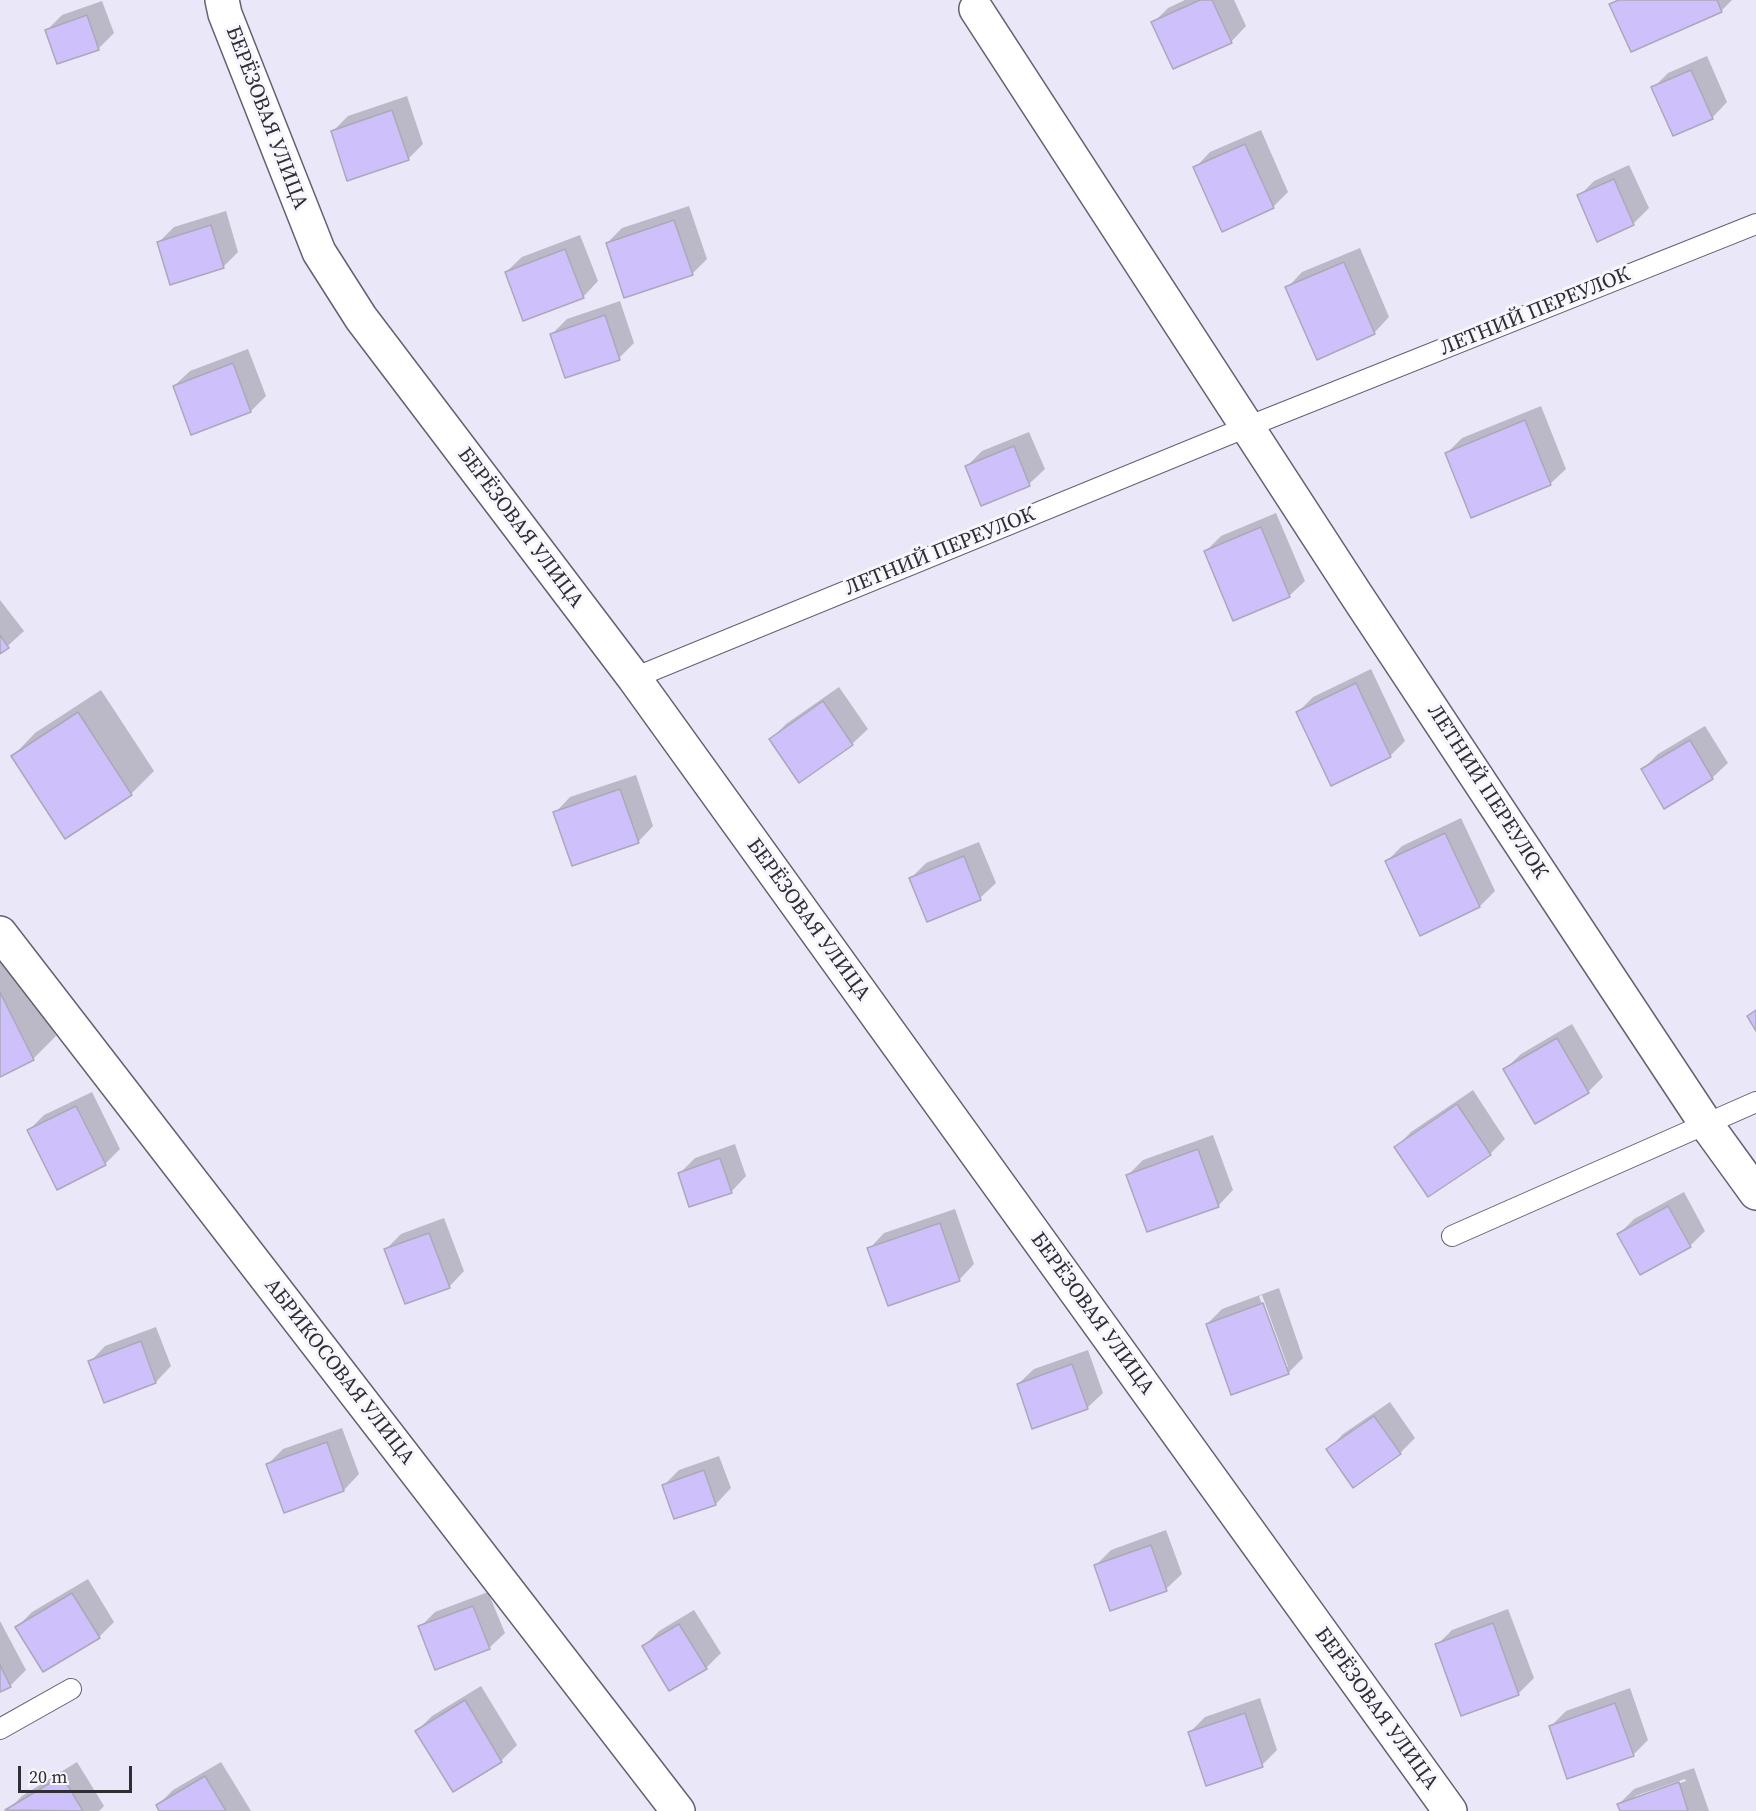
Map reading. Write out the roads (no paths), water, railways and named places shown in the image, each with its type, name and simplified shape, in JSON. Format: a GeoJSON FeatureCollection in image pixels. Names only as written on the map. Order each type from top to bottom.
{"type":"FeatureCollection","features":[{"type":"Feature","properties":{"kind":"street","name":"БЕРЁЗОВАЯ УЛИЦА"},"geometry":{"type":"LineString","coordinates":[[222,0],[225,14],[319,252],[361,318],[634,678],[1450,1811]]}},
{"type":"Feature","properties":{"kind":"street","name":"ЛЕТНИЙ ПЕРЕУЛОК"},"geometry":{"type":"LineString","coordinates":[[976,9],[1247,427],[1706,1124],[1756,1193]]}},
{"type":"Feature","properties":{"kind":"street","name":"АБРИКОСОВАЯ УЛИЦА"},"geometry":{"type":"LineString","coordinates":[[0,933],[678,1811]]}},
{"type":"Feature","properties":{"kind":"lane","name":"ЛЕТНИЙ ПЕРЕУЛОК"},"geometry":{"type":"LineString","coordinates":[[634,678],[1247,427],[1756,224]]}},
{"type":"Feature","properties":{"kind":"lane"},"geometry":{"type":"LineString","coordinates":[[1452,1236],[1756,1102]]}},
{"type":"Feature","properties":{"kind":"lane"},"geometry":{"type":"LineString","coordinates":[[0,1729],[72,1689]]}}]}
